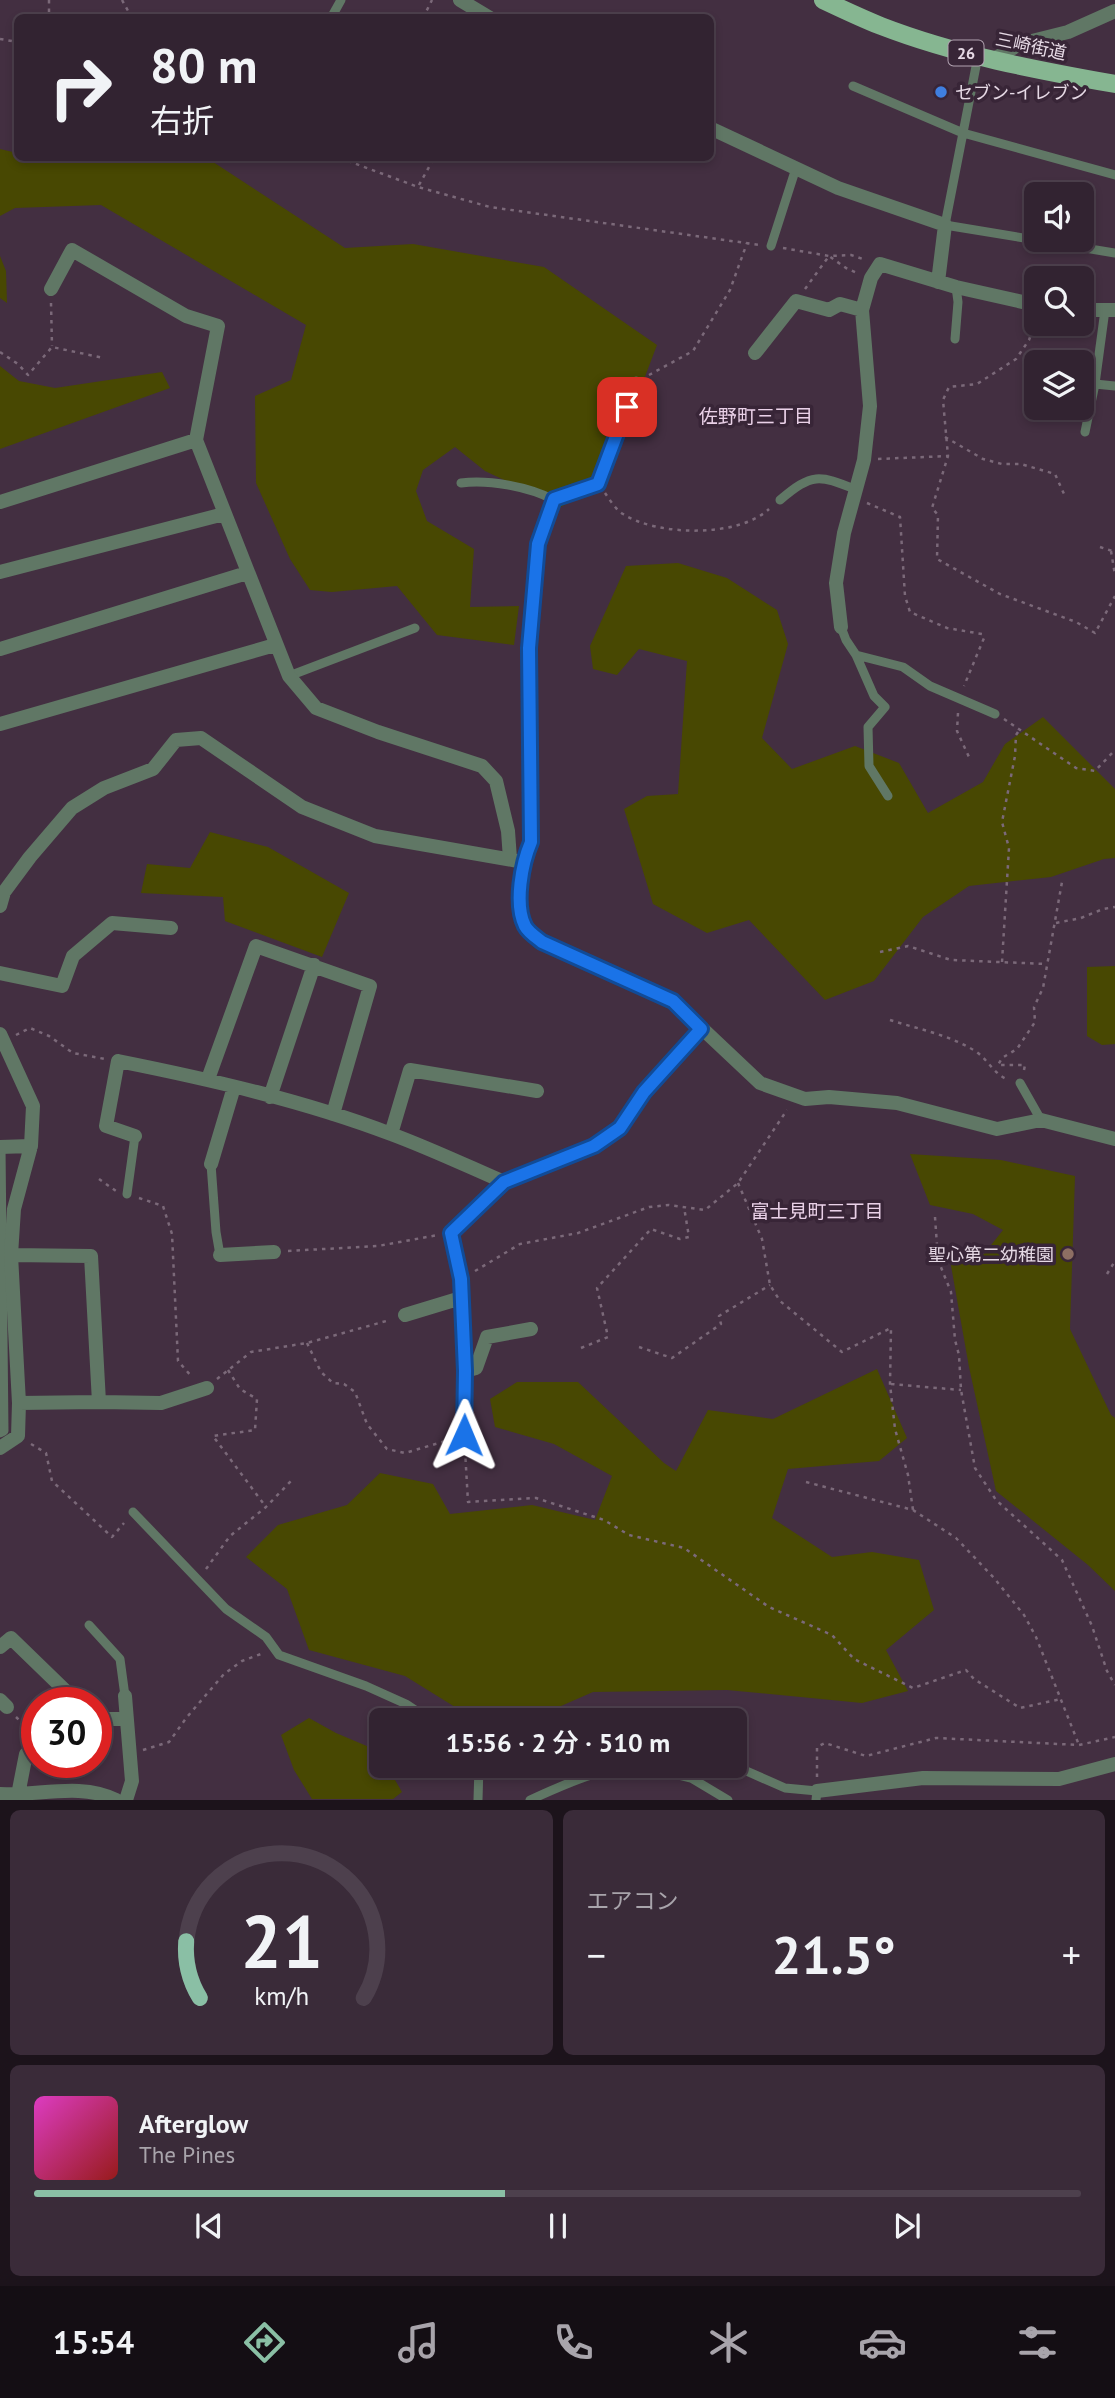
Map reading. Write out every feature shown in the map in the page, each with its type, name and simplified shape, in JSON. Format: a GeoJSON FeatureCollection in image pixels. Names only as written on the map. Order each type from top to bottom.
{"type":"FeatureCollection","features":[{"type":"Feature","properties":{"kind":"main road","name":"三崎街道"},"geometry":{"type":"LineString","coordinates":[[822,0],[882,26],[985,58],[1049,73],[1115,84]]}},
{"type":"Feature","properties":{"kind":"street"},"geometry":{"type":"LineString","coordinates":[[460,0],[483,14]]}},
{"type":"Feature","properties":{"kind":"street"},"geometry":{"type":"LineString","coordinates":[[985,58],[1020,44],[1068,32],[1115,11]]}},
{"type":"Feature","properties":{"kind":"street"},"geometry":{"type":"LineString","coordinates":[[714,130],[838,188],[945,225],[938,282]]}},
{"type":"Feature","properties":{"kind":"street"},"geometry":{"type":"LineString","coordinates":[[51,289],[72,250],[186,316],[218,326],[196,440],[289,676],[316,708],[378,732],[482,766],[496,781],[516,861],[525,927],[542,942],[673,1001],[760,1083],[805,1099],[828,1097],[897,1102],[997,1129],[1041,1120],[1115,1139]]}},
{"type":"Feature","properties":{"kind":"street"},"geometry":{"type":"LineString","coordinates":[[841,627],[836,583],[844,533],[864,460],[870,406],[862,310],[871,278],[880,264],[956,287],[1024,303]]}},
{"type":"Feature","properties":{"kind":"street"},"geometry":{"type":"LineString","coordinates":[[755,353],[796,302],[829,310],[839,304],[862,310]]}},
{"type":"Feature","properties":{"kind":"street"},"geometry":{"type":"LineString","coordinates":[[0,502],[196,440]]}},
{"type":"Feature","properties":{"kind":"street"},"geometry":{"type":"LineString","coordinates":[[0,572],[224,514]]}},
{"type":"Feature","properties":{"kind":"street"},"geometry":{"type":"LineString","coordinates":[[516,861],[531,842],[529,648],[538,544]]}},
{"type":"Feature","properties":{"kind":"street"},"geometry":{"type":"LineString","coordinates":[[0,649],[247,573]]}},
{"type":"Feature","properties":{"kind":"street"},"geometry":{"type":"LineString","coordinates":[[0,724],[275,645]]}},
{"type":"Feature","properties":{"kind":"street"},"geometry":{"type":"LineString","coordinates":[[0,906],[4,892],[72,808],[104,788],[153,769],[176,740],[201,738],[302,807],[375,836],[516,861]]}},
{"type":"Feature","properties":{"kind":"street"},"geometry":{"type":"LineString","coordinates":[[0,972],[62,986],[73,956],[112,923],[171,928]]}},
{"type":"Feature","properties":{"kind":"street"},"geometry":{"type":"LineString","coordinates":[[208,1079],[256,946],[370,986],[333,1114]]}},
{"type":"Feature","properties":{"kind":"street"},"geometry":{"type":"LineString","coordinates":[[270,1097],[314,965]]}},
{"type":"Feature","properties":{"kind":"street"},"geometry":{"type":"LineString","coordinates":[[464,1435],[465,1371],[461,1279],[451,1233],[504,1182],[594,1146],[620,1128],[644,1092],[701,1029]]}},
{"type":"Feature","properties":{"kind":"street"},"geometry":{"type":"LineString","coordinates":[[0,1448],[18,1436],[19,1403],[11,1255],[14,1209],[31,1146],[33,1106],[2,1038]]}},
{"type":"Feature","properties":{"kind":"street"},"geometry":{"type":"LineString","coordinates":[[135,1136],[106,1126],[118,1061],[208,1079],[333,1114],[391,1134],[504,1182]]}},
{"type":"Feature","properties":{"kind":"street"},"geometry":{"type":"LineString","coordinates":[[391,1134],[410,1070],[537,1091]]}},
{"type":"Feature","properties":{"kind":"street"},"geometry":{"type":"LineString","coordinates":[[211,1164],[234,1087]]}},
{"type":"Feature","properties":{"kind":"street"},"geometry":{"type":"LineString","coordinates":[[1,1147],[31,1146]]}},
{"type":"Feature","properties":{"kind":"street"},"geometry":{"type":"LineString","coordinates":[[220,1255],[274,1252]]}},
{"type":"Feature","properties":{"kind":"street"},"geometry":{"type":"LineString","coordinates":[[11,1255],[91,1256],[99,1402]]}},
{"type":"Feature","properties":{"kind":"street"},"geometry":{"type":"LineString","coordinates":[[405,1315],[461,1298]]}},
{"type":"Feature","properties":{"kind":"street"},"geometry":{"type":"LineString","coordinates":[[465,1371],[476,1368],[487,1336],[531,1329]]}},
{"type":"Feature","properties":{"kind":"street"},"geometry":{"type":"LineString","coordinates":[[19,1403],[161,1403],[207,1383]]}},
{"type":"Feature","properties":{"kind":"street"},"geometry":{"type":"LineString","coordinates":[[0,1647],[11,1638],[62,1687]]}},
{"type":"Feature","properties":{"kind":"street"},"geometry":{"type":"LineString","coordinates":[[125,1696],[132,1781],[126,1800]]}},
{"type":"Feature","properties":{"kind":"street"},"geometry":{"type":"LineString","coordinates":[[112,1719],[127,1719]]}},
{"type":"Feature","properties":{"kind":"street"},"geometry":{"type":"LineString","coordinates":[[817,1795],[923,1777],[1059,1779],[1115,1764]]}},
{"type":"Feature","properties":{"kind":"street"},"geometry":{"type":"LineString","coordinates":[[18,1795],[21,1778]]}},
{"type":"Feature","properties":{"kind":"street"},"geometry":{"type":"LineString","coordinates":[[0,1794],[79,1790],[116,1800]]}},
{"type":"Feature","properties":{"kind":"lane"},"geometry":{"type":"LineString","coordinates":[[985,58],[963,133],[945,225],[1115,253]]}},
{"type":"Feature","properties":{"kind":"lane"},"geometry":{"type":"LineString","coordinates":[[853,86],[963,133],[1115,174]]}},
{"type":"Feature","properties":{"kind":"lane"},"geometry":{"type":"LineString","coordinates":[[771,246],[796,168]]}},
{"type":"Feature","properties":{"kind":"lane"},"geometry":{"type":"LineString","coordinates":[[956,287],[956,339]]}},
{"type":"Feature","properties":{"kind":"lane"},"geometry":{"type":"LineString","coordinates":[[1085,432],[1110,310]]}},
{"type":"Feature","properties":{"kind":"lane"},"geometry":{"type":"LineString","coordinates":[[461,482],[477,480],[540,493],[554,499],[598,484],[636,381]]}},
{"type":"Feature","properties":{"kind":"lane"},"geometry":{"type":"LineString","coordinates":[[1095,384],[1115,386]]}},
{"type":"Feature","properties":{"kind":"lane"},"geometry":{"type":"LineString","coordinates":[[780,500],[796,486],[814,477],[828,479],[856,494]]}},
{"type":"Feature","properties":{"kind":"lane"},"geometry":{"type":"LineString","coordinates":[[538,544],[554,499]]}},
{"type":"Feature","properties":{"kind":"lane"},"geometry":{"type":"LineString","coordinates":[[841,627],[874,696],[885,707],[868,727],[869,765],[888,796]]}},
{"type":"Feature","properties":{"kind":"lane"},"geometry":{"type":"LineString","coordinates":[[289,676],[415,628]]}},
{"type":"Feature","properties":{"kind":"lane"},"geometry":{"type":"LineString","coordinates":[[856,655],[903,667],[930,686],[995,714]]}},
{"type":"Feature","properties":{"kind":"lane"},"geometry":{"type":"LineString","coordinates":[[1020,1083],[1041,1120]]}},
{"type":"Feature","properties":{"kind":"lane"},"geometry":{"type":"LineString","coordinates":[[127,1194],[135,1136]]}},
{"type":"Feature","properties":{"kind":"lane"},"geometry":{"type":"LineString","coordinates":[[0,1433],[5,1431],[1,1147]]}},
{"type":"Feature","properties":{"kind":"lane"},"geometry":{"type":"LineString","coordinates":[[211,1164],[220,1255]]}},
{"type":"Feature","properties":{"kind":"lane"},"geometry":{"type":"LineString","coordinates":[[133,1512],[226,1609],[266,1637],[279,1655],[366,1686],[412,1708]]}},
{"type":"Feature","properties":{"kind":"lane"},"geometry":{"type":"LineString","coordinates":[[89,1625],[120,1659],[125,1696]]}},
{"type":"Feature","properties":{"kind":"lane"},"geometry":{"type":"LineString","coordinates":[[747,1771],[785,1788],[817,1795]]}},
{"type":"Feature","properties":{"kind":"lane"},"geometry":{"type":"LineString","coordinates":[[478,1800],[479,1778]]}},
{"type":"Feature","properties":{"kind":"lane"},"geometry":{"type":"LineString","coordinates":[[530,1800],[580,1778]]}},
{"type":"Feature","properties":{"kind":"lane"},"geometry":{"type":"LineString","coordinates":[[691,1778],[728,1800]]}},
{"type":"Feature","properties":{"kind":"path"},"geometry":{"type":"LineString","coordinates":[[353,161],[418,187],[490,207],[829,256],[851,255],[880,264]]}},
{"type":"Feature","properties":{"kind":"path"},"geometry":{"type":"LineString","coordinates":[[418,187],[432,161]]}},
{"type":"Feature","properties":{"kind":"path"},"geometry":{"type":"LineString","coordinates":[[636,381],[693,351],[730,290],[747,243]]}},
{"type":"Feature","properties":{"kind":"path"},"geometry":{"type":"LineString","coordinates":[[796,302],[829,256]]}},
{"type":"Feature","properties":{"kind":"path"},"geometry":{"type":"LineString","coordinates":[[0,352],[18,364],[28,375],[52,347],[51,289]]}},
{"type":"Feature","properties":{"kind":"path"},"geometry":{"type":"LineString","coordinates":[[1030,336],[1016,359],[977,384],[949,387],[943,400],[948,456],[932,508],[938,515],[937,559],[1000,593],[1076,622],[1095,633],[1115,596]]}},
{"type":"Feature","properties":{"kind":"path"},"geometry":{"type":"LineString","coordinates":[[52,347],[104,358]]}},
{"type":"Feature","properties":{"kind":"path"},"geometry":{"type":"LineString","coordinates":[[945,438],[983,459],[1002,464],[1021,464],[1055,474],[1064,494]]}},
{"type":"Feature","properties":{"kind":"path"},"geometry":{"type":"LineString","coordinates":[[864,460],[948,456]]}},
{"type":"Feature","properties":{"kind":"path"},"geometry":{"type":"LineString","coordinates":[[598,484],[620,512],[640,523],[664,528],[695,530],[743,524],[760,517],[780,500]]}},
{"type":"Feature","properties":{"kind":"path"},"geometry":{"type":"LineString","coordinates":[[856,494],[900,517],[905,596],[911,612],[947,628],[982,634],[984,638],[959,698],[957,732],[969,757]]}},
{"type":"Feature","properties":{"kind":"path"},"geometry":{"type":"LineString","coordinates":[[1100,547],[1113,552],[1115,575]]}},
{"type":"Feature","properties":{"kind":"path"},"geometry":{"type":"LineString","coordinates":[[995,714],[1076,768],[1094,771],[1115,750]]}},
{"type":"Feature","properties":{"kind":"path"},"geometry":{"type":"LineString","coordinates":[[1002,962],[1009,848],[1002,822],[1015,756],[1016,734],[1020,729]]}},
{"type":"Feature","properties":{"kind":"path"},"geometry":{"type":"LineString","coordinates":[[890,1020],[961,1043],[978,1053],[1001,1077],[1020,1083],[1026,1065],[998,1065],[1003,1058],[1017,1049],[1035,1023],[1034,1007],[1043,988],[1062,882]]}},
{"type":"Feature","properties":{"kind":"path"},"geometry":{"type":"LineString","coordinates":[[1055,923],[1115,907]]}},
{"type":"Feature","properties":{"kind":"path"},"geometry":{"type":"LineString","coordinates":[[880,952],[908,946],[951,960],[1047,964]]}},
{"type":"Feature","properties":{"kind":"path"},"geometry":{"type":"LineString","coordinates":[[2,1038],[30,1028],[49,1036],[73,1053],[118,1061]]}},
{"type":"Feature","properties":{"kind":"path"},"geometry":{"type":"LineString","coordinates":[[461,1279],[520,1244],[578,1233],[649,1206],[669,1205],[705,1210],[738,1183],[784,1112],[805,1099]]}},
{"type":"Feature","properties":{"kind":"path"},"geometry":{"type":"LineString","coordinates":[[99,1179],[116,1191],[163,1206],[172,1234],[178,1361],[193,1378]]}},
{"type":"Feature","properties":{"kind":"path"},"geometry":{"type":"LineString","coordinates":[[738,1183],[762,1239],[770,1285],[780,1301],[842,1352],[891,1328],[890,1384],[895,1429],[908,1475],[914,1510]]}},
{"type":"Feature","properties":{"kind":"path"},"geometry":{"type":"LineString","coordinates":[[581,1348],[608,1337],[597,1287],[651,1229],[680,1238],[689,1237],[684,1207]]}},
{"type":"Feature","properties":{"kind":"path"},"geometry":{"type":"LineString","coordinates":[[936,1217],[938,1260],[951,1292],[955,1340],[960,1355],[961,1390],[975,1468],[996,1500],[1062,1560],[1093,1626],[1107,1671],[1115,1685]]}},
{"type":"Feature","properties":{"kind":"path"},"geometry":{"type":"LineString","coordinates":[[274,1252],[378,1246],[451,1233]]}},
{"type":"Feature","properties":{"kind":"path"},"geometry":{"type":"LineString","coordinates":[[1107,1274],[1115,1261]]}},
{"type":"Feature","properties":{"kind":"path"},"geometry":{"type":"LineString","coordinates":[[639,1347],[672,1358],[721,1324],[719,1316],[770,1285]]}},
{"type":"Feature","properties":{"kind":"path"},"geometry":{"type":"LineString","coordinates":[[207,1383],[251,1352],[307,1343],[405,1315]]}},
{"type":"Feature","properties":{"kind":"path"},"geometry":{"type":"LineString","coordinates":[[307,1343],[321,1372],[333,1383],[344,1384],[355,1392],[367,1424],[387,1449],[405,1453],[464,1435],[468,1502],[536,1498],[604,1520],[629,1535],[684,1548],[769,1607],[832,1635],[854,1659],[913,1688],[967,1670],[974,1679],[1020,1709],[1061,1699]]}},
{"type":"Feature","properties":{"kind":"path"},"geometry":{"type":"LineString","coordinates":[[228,1370],[240,1389],[257,1399],[255,1430],[213,1436],[266,1507]]}},
{"type":"Feature","properties":{"kind":"path"},"geometry":{"type":"LineString","coordinates":[[207,1383],[219,1377]]}},
{"type":"Feature","properties":{"kind":"path"},"geometry":{"type":"LineString","coordinates":[[890,1384],[961,1390]]}},
{"type":"Feature","properties":{"kind":"path"},"geometry":{"type":"LineString","coordinates":[[18,1436],[46,1452],[52,1481],[112,1537],[133,1512]]}},
{"type":"Feature","properties":{"kind":"path"},"geometry":{"type":"LineString","coordinates":[[198,1580],[230,1536],[266,1507],[291,1481]]}},
{"type":"Feature","properties":{"kind":"path"},"geometry":{"type":"LineString","coordinates":[[806,1482],[914,1510],[956,1538],[1024,1615],[1036,1637],[1079,1745]]}},
{"type":"Feature","properties":{"kind":"path"},"geometry":{"type":"LineString","coordinates":[[130,1768],[138,1752],[169,1742],[224,1674],[242,1661],[260,1654],[279,1655]]}},
{"type":"Feature","properties":{"kind":"path"},"geometry":{"type":"LineString","coordinates":[[3,1704],[21,1722]]}},
{"type":"Feature","properties":{"kind":"path"},"geometry":{"type":"LineString","coordinates":[[817,1795],[817,1747],[825,1742],[866,1756],[936,1738],[1079,1745],[1115,1737]]}},
{"type":"Feature","properties":{"kind":"shaded area"},"geometry":{"type":"Polygon","coordinates":[[[0,149],[14,152],[14,161],[212,161],[345,248],[413,244],[544,267],[657,345],[605,482],[561,507],[485,471],[455,447],[423,470],[416,491],[427,521],[474,549],[470,607],[519,606],[514,645],[437,635],[397,586],[332,592],[310,590],[290,559],[256,483],[255,396],[291,380],[306,325],[101,205],[15,208],[0,216],[0,149]]]}},
{"type":"Feature","properties":{"kind":"shaded area"},"geometry":{"type":"Polygon","coordinates":[[[0,256],[6,271],[7,303],[0,298],[0,256]]]}},
{"type":"Feature","properties":{"kind":"shaded area"},"geometry":{"type":"Polygon","coordinates":[[[0,366],[19,381],[55,388],[162,372],[170,388],[0,449],[0,366]]]}},
{"type":"Feature","properties":{"kind":"shaded area"},"geometry":{"type":"Polygon","coordinates":[[[678,563],[727,578],[777,610],[788,644],[762,738],[792,769],[855,746],[899,763],[928,813],[983,782],[1005,744],[1043,717],[1115,789],[1115,858],[1104,859],[1051,877],[969,886],[923,917],[874,981],[825,1000],[749,920],[707,933],[653,904],[624,809],[647,796],[678,794],[687,661],[639,649],[617,675],[593,669],[590,646],[626,566],[678,563]]]}},
{"type":"Feature","properties":{"kind":"shaded area"},"geometry":{"type":"Polygon","coordinates":[[[210,832],[268,847],[349,893],[322,957],[225,921],[223,897],[141,893],[147,864],[190,868],[210,832]]]}},
{"type":"Feature","properties":{"kind":"shaded area"},"geometry":{"type":"Polygon","coordinates":[[[1115,966],[1115,1044],[1102,1045],[1087,1036],[1087,967],[1115,966]]]}},
{"type":"Feature","properties":{"kind":"shaded area"},"geometry":{"type":"Polygon","coordinates":[[[910,1154],[1001,1160],[1075,1176],[1070,1329],[1111,1415],[1115,1418],[1115,1591],[1088,1565],[996,1491],[969,1367],[950,1260],[984,1254],[1003,1230],[973,1214],[930,1205],[910,1154]]]}},
{"type":"Feature","properties":{"kind":"shaded area"},"geometry":{"type":"Polygon","coordinates":[[[877,1369],[907,1438],[879,1461],[788,1469],[772,1518],[832,1557],[872,1552],[919,1560],[934,1610],[886,1650],[908,1691],[862,1703],[727,1690],[593,1692],[556,1708],[457,1708],[405,1676],[309,1650],[287,1589],[246,1557],[278,1525],[347,1505],[380,1473],[433,1484],[450,1514],[532,1505],[595,1520],[612,1476],[554,1444],[495,1427],[490,1399],[517,1382],[578,1382],[664,1463],[676,1471],[708,1410],[773,1419],[877,1369]]]}},
{"type":"Feature","properties":{"kind":"shaded area"},"geometry":{"type":"Polygon","coordinates":[[[309,1718],[369,1747],[369,1778],[394,1778],[402,1792],[393,1799],[312,1799],[294,1770],[281,1735],[309,1718]]]}},
{"type":"Feature","properties":{"kind":"place","name":"セブン-イレブン"},"geometry":{"type":"Point","coordinates":[941,92]}},
{"type":"Feature","properties":{"kind":"place","name":"聖心第二幼稚園"},"geometry":{"type":"Point","coordinates":[1068,1254]}},
{"type":"Feature","properties":{"kind":"district","name":"佐野町三丁目"},"geometry":{"type":"Point","coordinates":[756,416]}},
{"type":"Feature","properties":{"kind":"district","name":"富士見町三丁目"},"geometry":{"type":"Point","coordinates":[817,1211]}},
{"type":"Feature","properties":{"kind":"route"},"geometry":{"type":"LineString","coordinates":[[464,1435],[465,1371],[461,1279],[451,1233],[504,1182],[594,1146],[620,1128],[644,1092],[701,1029],[673,1001],[542,942],[525,927],[520,903],[523,862],[531,842],[529,648],[538,544],[554,499],[598,484],[627,407]]}}]}
